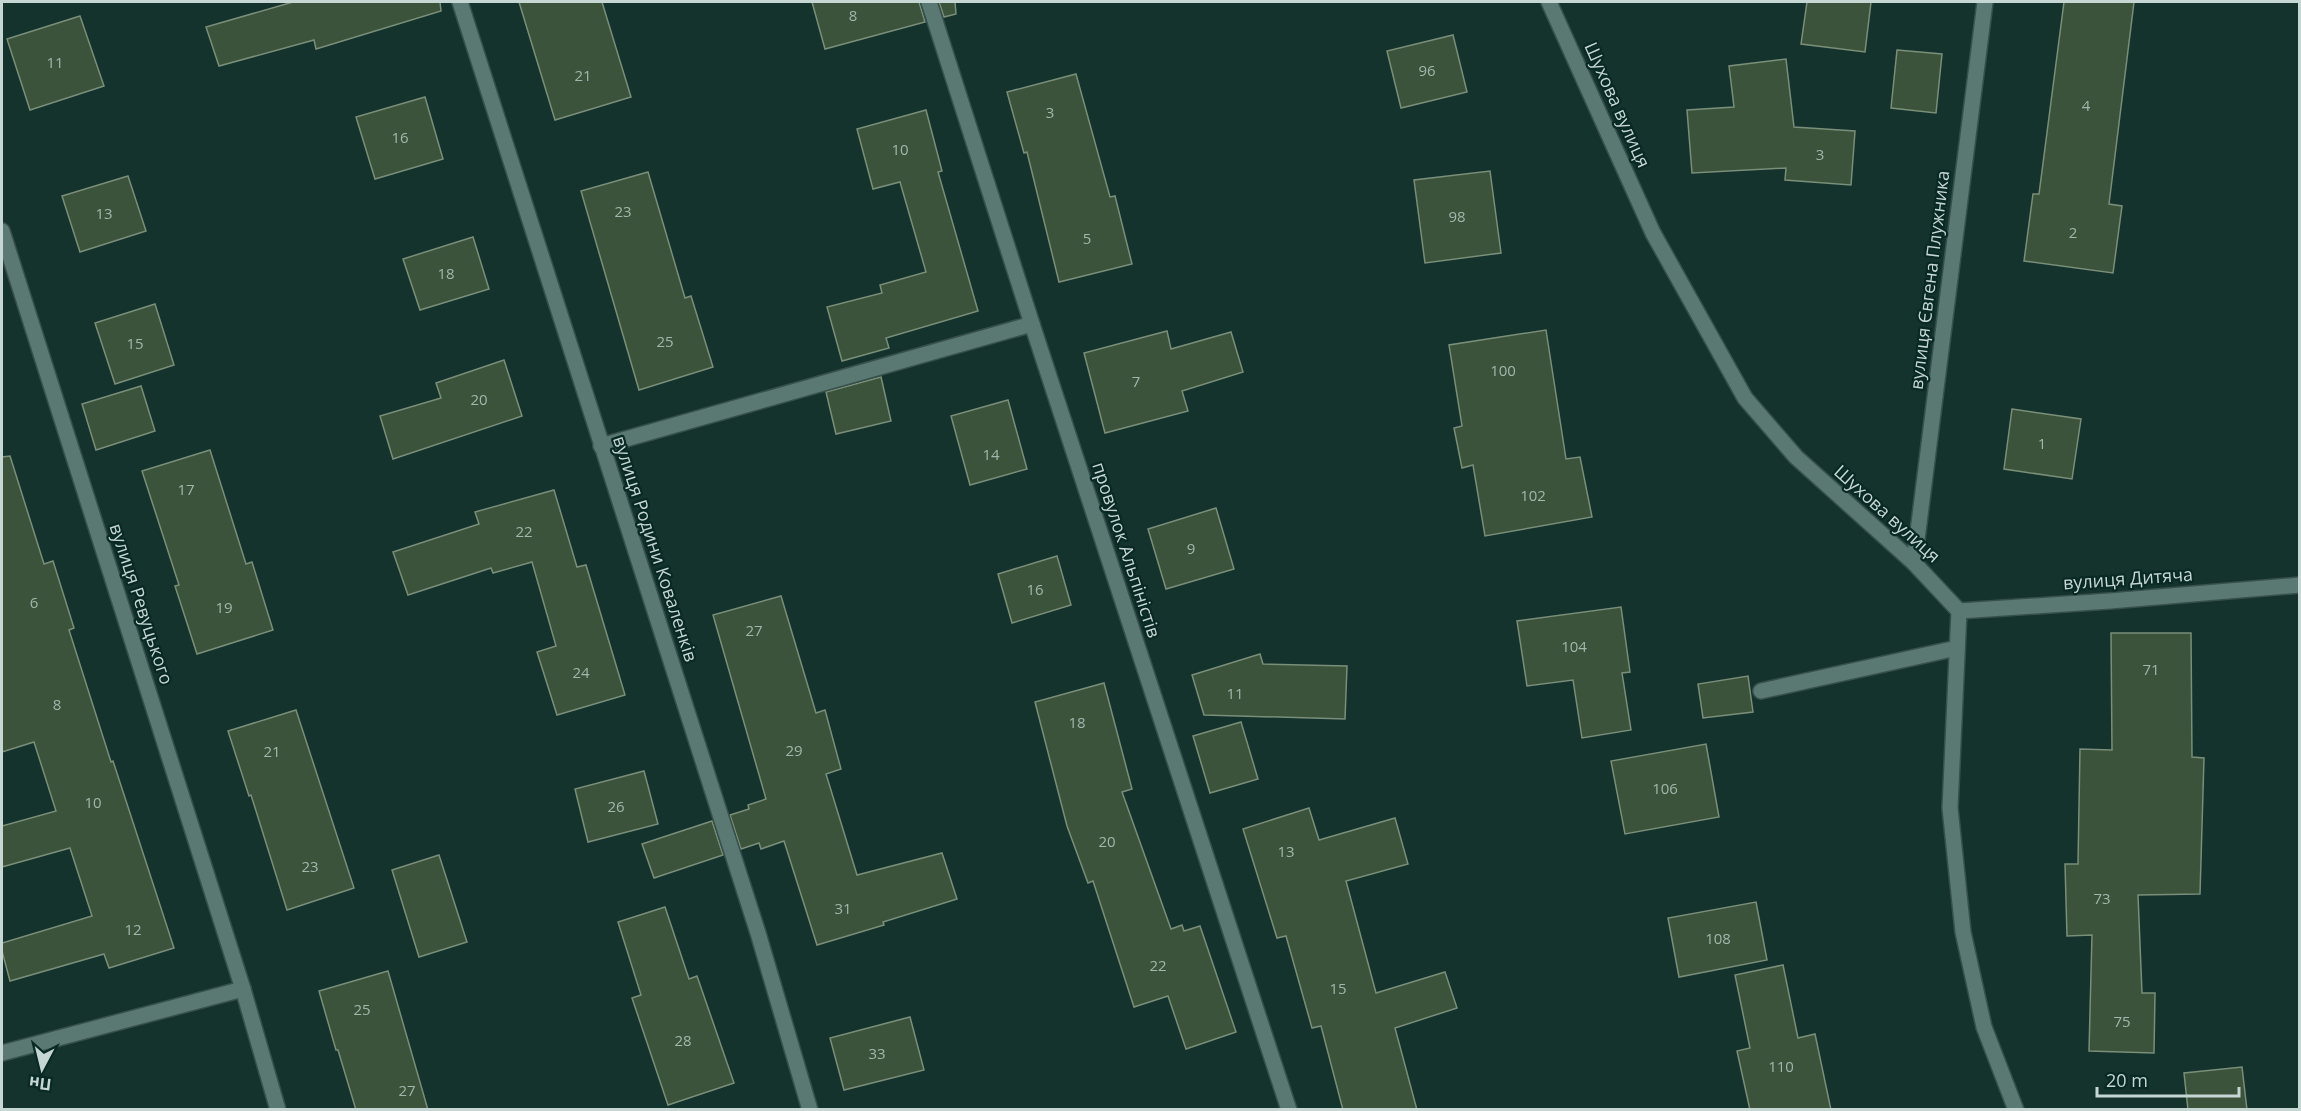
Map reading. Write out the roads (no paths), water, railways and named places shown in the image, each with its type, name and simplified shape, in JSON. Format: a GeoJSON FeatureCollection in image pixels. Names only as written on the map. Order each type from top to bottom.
{"type":"FeatureCollection","features":[{"type":"Feature","properties":{"kind":"street","name":"вулиця Родини Коваленків"},"geometry":{"type":"LineString","coordinates":[[460,2],[758,933],[810,1110]]}},
{"type":"Feature","properties":{"kind":"street","name":"провулок Альпіністів"},"geometry":{"type":"LineString","coordinates":[[929,2],[1289,1110]]}},
{"type":"Feature","properties":{"kind":"street","name":"Шухова вулиця"},"geometry":{"type":"LineString","coordinates":[[1549,2],[1653,234],[1745,398],[1796,457],[1914,563],[1959,611]]}},
{"type":"Feature","properties":{"kind":"street","name":"вулиця Євгена Плужника"},"geometry":{"type":"LineString","coordinates":[[1914,563],[1984,2]]}},
{"type":"Feature","properties":{"kind":"street","name":"вулиця Ревуцького"},"geometry":{"type":"LineString","coordinates":[[3,239],[243,989],[278,1110]]}},
{"type":"Feature","properties":{"kind":"street"},"geometry":{"type":"LineString","coordinates":[[602,446],[1032,324]]}},
{"type":"Feature","properties":{"kind":"street","name":"вулиця Дитяча"},"geometry":{"type":"LineString","coordinates":[[1959,611],[2110,602],[2300,585]]}},
{"type":"Feature","properties":{"kind":"street"},"geometry":{"type":"LineString","coordinates":[[1959,611],[1950,808],[1963,932],[1984,1028],[2016,1110]]}},
{"type":"Feature","properties":{"kind":"street"},"geometry":{"type":"LineString","coordinates":[[1761,691],[1957,648]]}},
{"type":"Feature","properties":{"kind":"street"},"geometry":{"type":"LineString","coordinates":[[2,1053],[243,989]]}}]}
